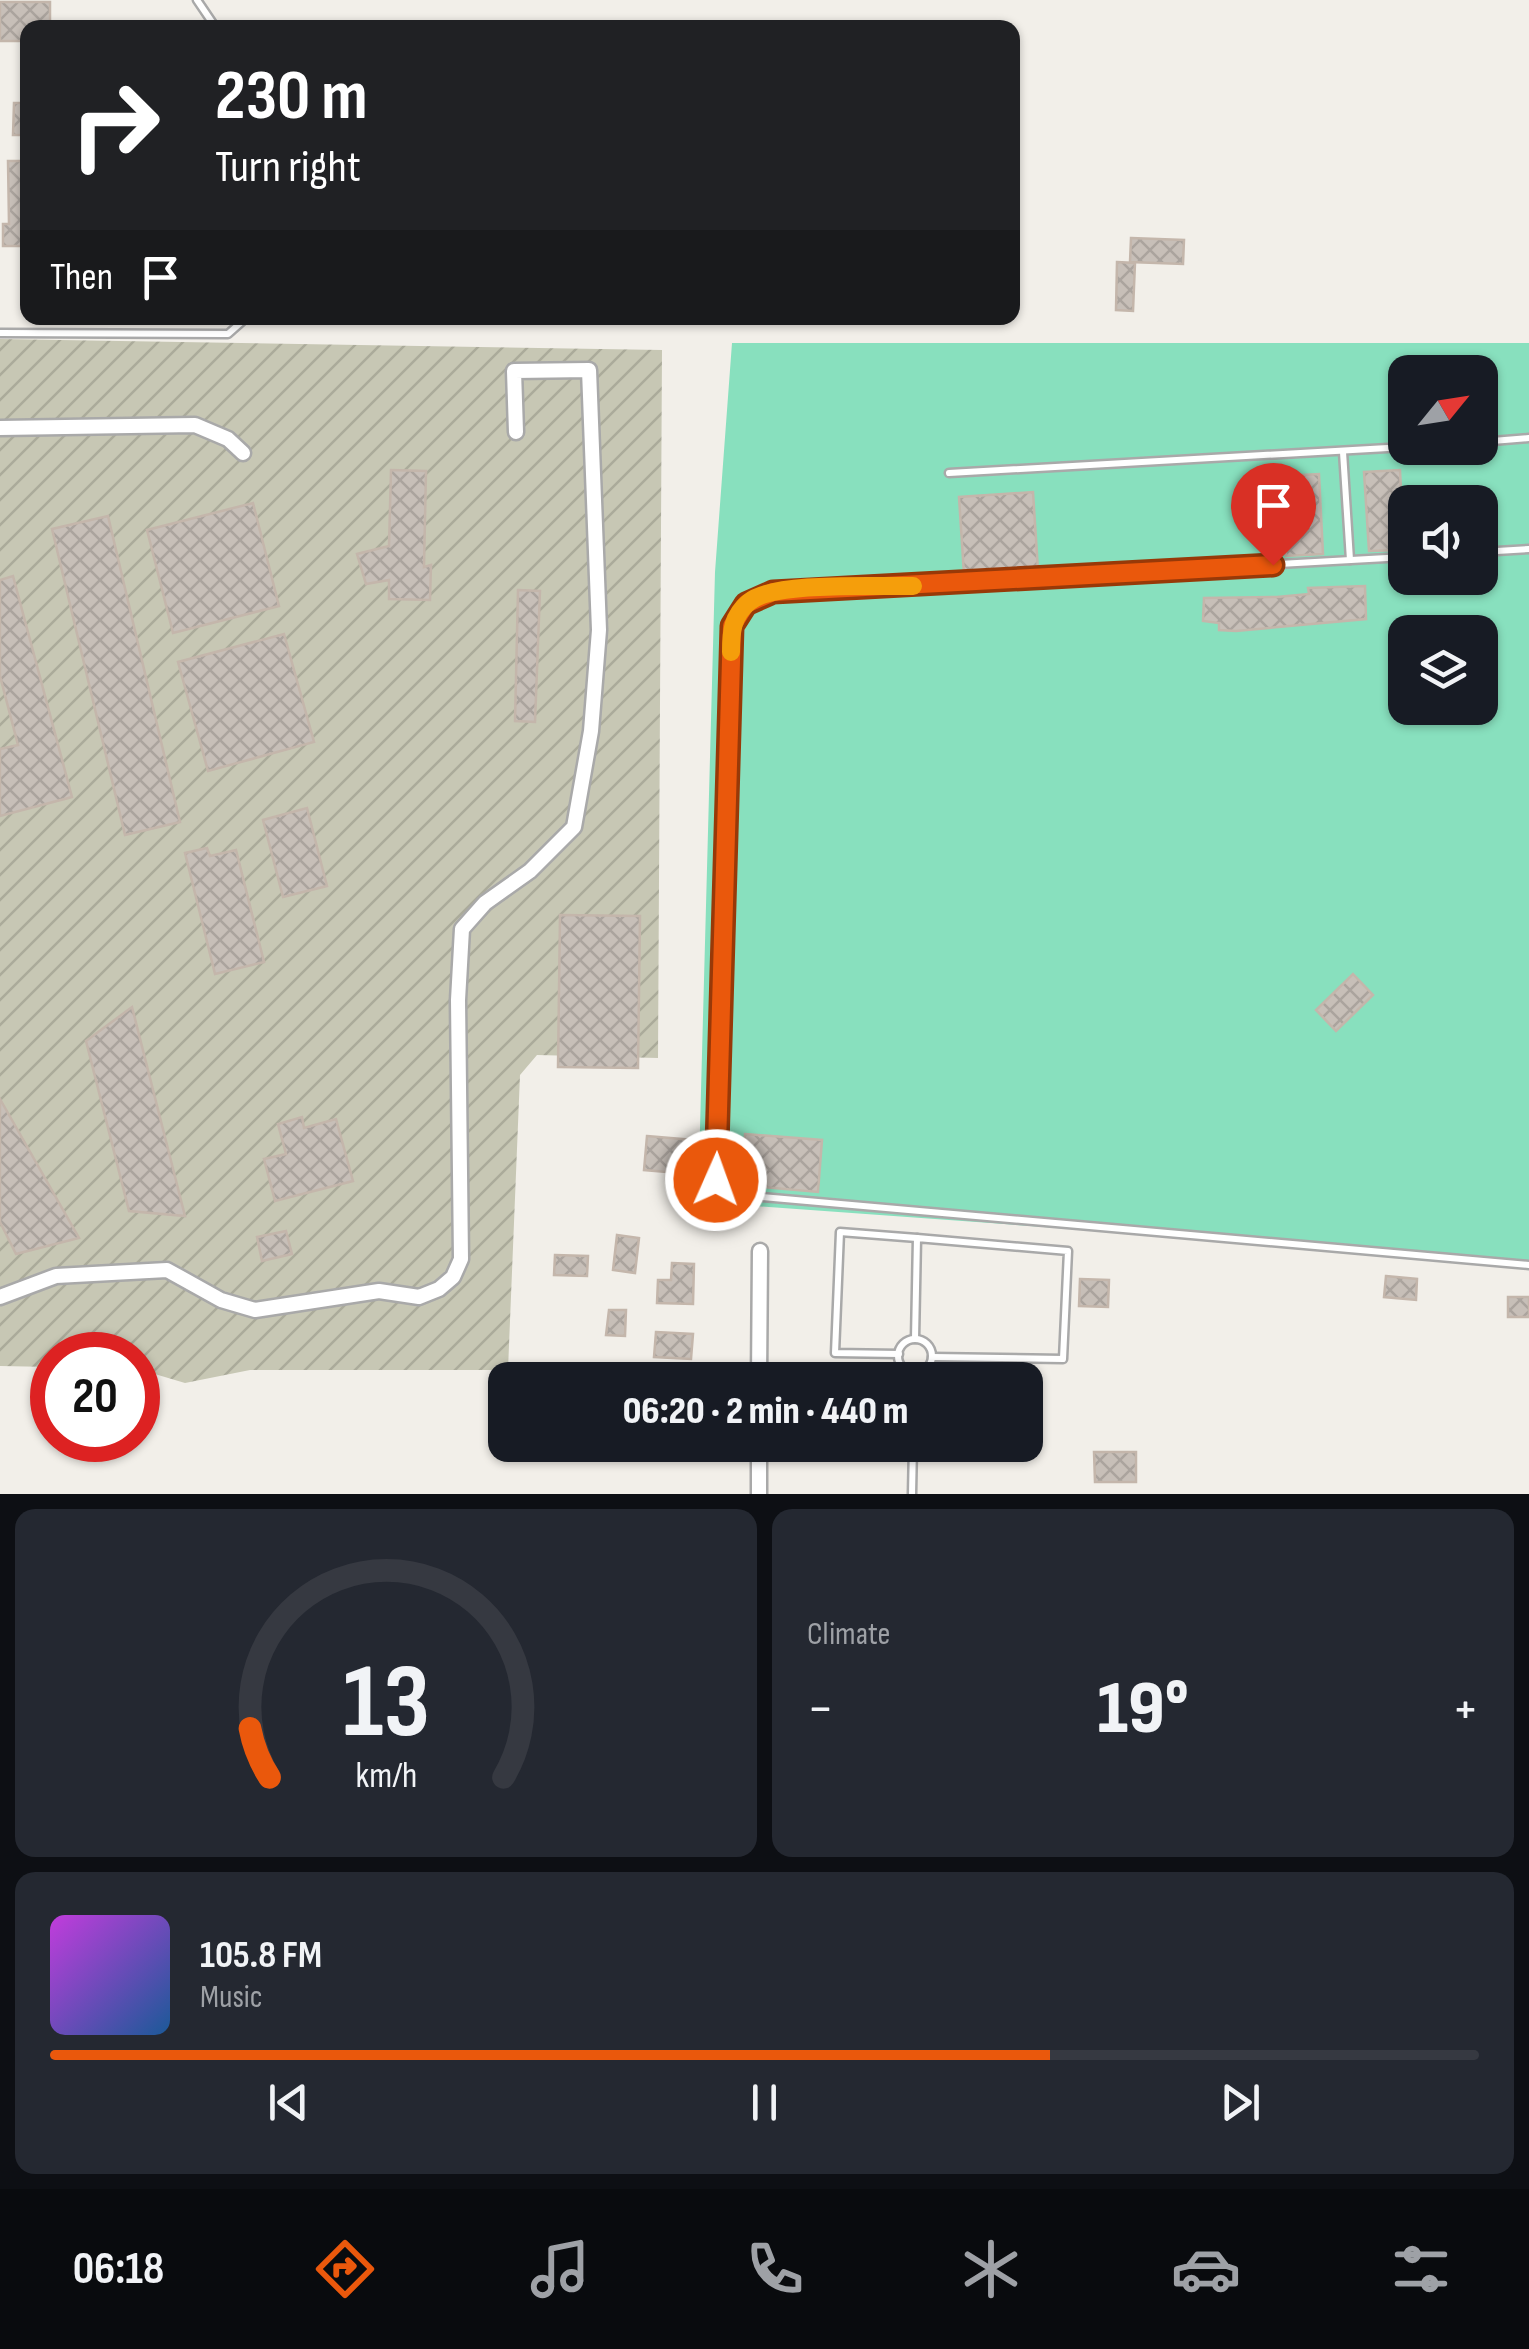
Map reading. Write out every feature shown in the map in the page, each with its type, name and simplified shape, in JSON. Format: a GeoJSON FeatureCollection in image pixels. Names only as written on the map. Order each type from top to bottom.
{"type":"FeatureCollection","features":[{"type":"Feature","properties":{"kind":"street"},"geometry":{"type":"LineString","coordinates":[[0,1297],[56,1276],[167,1270],[222,1300],[255,1310],[379,1291],[419,1296],[439,1289],[453,1277],[461,1259],[458,1000],[462,929],[485,903],[530,871],[574,828],[594,697],[598,630],[589,370],[514,371],[516,432]]}},
{"type":"Feature","properties":{"kind":"street"},"geometry":{"type":"LineString","coordinates":[[0,428],[195,425],[228,439],[243,453]]}},
{"type":"Feature","properties":{"kind":"street"},"geometry":{"type":"LineString","coordinates":[[760,1252],[760,1362]]}},
{"type":"Feature","properties":{"kind":"street"},"geometry":{"type":"LineString","coordinates":[[759,1462],[759,1494]]}},
{"type":"Feature","properties":{"kind":"lane"},"geometry":{"type":"LineString","coordinates":[[0,333],[221,335],[234,332],[240,325]]}},
{"type":"Feature","properties":{"kind":"lane"},"geometry":{"type":"LineString","coordinates":[[1498,441],[1529,438]]}},
{"type":"Feature","properties":{"kind":"lane"},"geometry":{"type":"LineString","coordinates":[[949,473],[1388,448]]}},
{"type":"Feature","properties":{"kind":"lane"},"geometry":{"type":"LineString","coordinates":[[1342,452],[1350,560]]}},
{"type":"Feature","properties":{"kind":"lane"},"geometry":{"type":"LineString","coordinates":[[1498,551],[1529,549]]}},
{"type":"Feature","properties":{"kind":"lane"},"geometry":{"type":"LineString","coordinates":[[1388,557],[773,592],[746,604],[732,626],[716,1180],[729,1194],[1529,1265]]}},
{"type":"Feature","properties":{"kind":"lane"},"geometry":{"type":"LineString","coordinates":[[898,1354],[835,1353],[840,1232],[1068,1252],[1063,1358],[932,1358]]}},
{"type":"Feature","properties":{"kind":"lane"},"geometry":{"type":"LineString","coordinates":[[916,1340],[918,1238]]}},
{"type":"Feature","properties":{"kind":"lane"},"geometry":{"type":"LineString","coordinates":[[900,1362],[898,1354],[906,1342],[916,1340],[926,1343],[932,1358]]}},
{"type":"Feature","properties":{"kind":"lane"},"geometry":{"type":"LineString","coordinates":[[930,1362],[932,1358]]}},
{"type":"Feature","properties":{"kind":"lane"},"geometry":{"type":"LineString","coordinates":[[912,1494],[913,1462]]}},
{"type":"Feature","properties":{"kind":"shaded area"},"geometry":{"type":"Polygon","coordinates":[[[0,339],[662,350],[658,1058],[537,1055],[520,1075],[508,1362],[488,1362],[488,1370],[250,1370],[185,1383],[160,1376],[160,1332],[30,1332],[30,1367],[0,1366],[0,339]]]}},
{"type":"Feature","properties":{"kind":"green space"},"geometry":{"type":"Polygon","coordinates":[[[732,343],[1529,343],[1529,1262],[698,1202],[715,572],[732,343]]]}},
{"type":"Feature","properties":{"kind":"building"},"geometry":{"type":"Polygon","coordinates":[[[0,2],[50,2],[50,20],[20,20],[20,41],[0,41],[0,2]]]}},
{"type":"Feature","properties":{"kind":"building"},"geometry":{"type":"Polygon","coordinates":[[[14,103],[20,103],[20,135],[13,135],[14,103]]]}},
{"type":"Feature","properties":{"kind":"building"},"geometry":{"type":"Polygon","coordinates":[[[8,161],[20,161],[20,246],[3,246],[3,224],[9,224],[8,161]]]}},
{"type":"Feature","properties":{"kind":"building"},"geometry":{"type":"Polygon","coordinates":[[[1131,238],[1184,240],[1183,264],[1130,262],[1131,238]]]}},
{"type":"Feature","properties":{"kind":"building"},"geometry":{"type":"Polygon","coordinates":[[[1117,262],[1135,263],[1133,311],[1116,310],[1117,262]]]}},
{"type":"Feature","properties":{"kind":"building"},"geometry":{"type":"Polygon","coordinates":[[[391,470],[426,471],[424,567],[431,565],[430,600],[389,599],[389,580],[366,584],[357,554],[389,546],[391,470]]]}},
{"type":"Feature","properties":{"kind":"building"},"geometry":{"type":"Polygon","coordinates":[[[1400,470],[1401,485],[1388,485],[1388,550],[1369,551],[1364,472],[1400,470]]]}},
{"type":"Feature","properties":{"kind":"building"},"geometry":{"type":"Polygon","coordinates":[[[1319,474],[1323,554],[1286,556],[1282,476],[1319,474]]]}},
{"type":"Feature","properties":{"kind":"building"},"geometry":{"type":"Polygon","coordinates":[[[1033,492],[1038,570],[964,575],[959,497],[1033,492]]]}},
{"type":"Feature","properties":{"kind":"building"},"geometry":{"type":"Polygon","coordinates":[[[253,503],[279,606],[173,633],[147,530],[253,503]]]}},
{"type":"Feature","properties":{"kind":"building"},"geometry":{"type":"Polygon","coordinates":[[[108,516],[180,822],[125,835],[52,529],[108,516]]]}},
{"type":"Feature","properties":{"kind":"building"},"geometry":{"type":"Polygon","coordinates":[[[13,576],[72,797],[0,816],[0,749],[18,745],[0,676],[0,580],[13,576]]]}},
{"type":"Feature","properties":{"kind":"building"},"geometry":{"type":"Polygon","coordinates":[[[1365,586],[1366,619],[1236,631],[1219,630],[1219,623],[1203,621],[1204,598],[1277,597],[1309,594],[1308,588],[1365,586]]]}},
{"type":"Feature","properties":{"kind":"building"},"geometry":{"type":"Polygon","coordinates":[[[518,590],[540,591],[535,722],[515,721],[518,590]]]}},
{"type":"Feature","properties":{"kind":"building"},"geometry":{"type":"Polygon","coordinates":[[[284,634],[314,742],[208,771],[178,662],[284,634]]]}},
{"type":"Feature","properties":{"kind":"building"},"geometry":{"type":"Polygon","coordinates":[[[307,808],[327,886],[283,897],[263,820],[307,808]]]}},
{"type":"Feature","properties":{"kind":"building"},"geometry":{"type":"Polygon","coordinates":[[[207,848],[210,856],[236,850],[264,962],[215,974],[185,853],[207,848]]]}},
{"type":"Feature","properties":{"kind":"building"},"geometry":{"type":"Polygon","coordinates":[[[560,915],[640,916],[638,1068],[558,1067],[560,915]]]}},
{"type":"Feature","properties":{"kind":"building"},"geometry":{"type":"Polygon","coordinates":[[[1353,974],[1373,995],[1336,1031],[1316,1010],[1353,974]]]}},
{"type":"Feature","properties":{"kind":"building"},"geometry":{"type":"Polygon","coordinates":[[[132,1007],[185,1216],[129,1211],[86,1041],[132,1007]]]}},
{"type":"Feature","properties":{"kind":"building"},"geometry":{"type":"Polygon","coordinates":[[[0,1099],[79,1238],[16,1254],[0,1222],[0,1099]]]}},
{"type":"Feature","properties":{"kind":"building"},"geometry":{"type":"Polygon","coordinates":[[[302,1117],[304,1128],[336,1119],[353,1181],[275,1201],[264,1159],[286,1154],[278,1124],[302,1117]]]}},
{"type":"Feature","properties":{"kind":"building"},"geometry":{"type":"Polygon","coordinates":[[[745,1134],[822,1140],[818,1192],[741,1185],[745,1134]]]}},
{"type":"Feature","properties":{"kind":"building"},"geometry":{"type":"Polygon","coordinates":[[[647,1136],[693,1140],[690,1174],[644,1170],[647,1136]]]}},
{"type":"Feature","properties":{"kind":"building"},"geometry":{"type":"Polygon","coordinates":[[[286,1231],[292,1254],[262,1261],[257,1237],[286,1231]]]}},
{"type":"Feature","properties":{"kind":"building"},"geometry":{"type":"Polygon","coordinates":[[[617,1235],[639,1238],[635,1273],[613,1270],[617,1235]]]}},
{"type":"Feature","properties":{"kind":"building"},"geometry":{"type":"Polygon","coordinates":[[[555,1255],[588,1256],[587,1276],[554,1275],[555,1255]]]}},
{"type":"Feature","properties":{"kind":"building"},"geometry":{"type":"Polygon","coordinates":[[[672,1263],[694,1264],[693,1304],[657,1303],[658,1280],[671,1280],[672,1263]]]}},
{"type":"Feature","properties":{"kind":"building"},"geometry":{"type":"Polygon","coordinates":[[[1386,1276],[1417,1279],[1416,1300],[1384,1297],[1386,1276]]]}},
{"type":"Feature","properties":{"kind":"building"},"geometry":{"type":"Polygon","coordinates":[[[1080,1279],[1109,1280],[1108,1307],[1079,1306],[1080,1279]]]}},
{"type":"Feature","properties":{"kind":"building"},"geometry":{"type":"Polygon","coordinates":[[[1508,1297],[1529,1297],[1529,1317],[1508,1317],[1508,1297]]]}},
{"type":"Feature","properties":{"kind":"building"},"geometry":{"type":"Polygon","coordinates":[[[609,1310],[626,1310],[625,1336],[606,1335],[609,1310]]]}},
{"type":"Feature","properties":{"kind":"building"},"geometry":{"type":"Polygon","coordinates":[[[656,1332],[693,1334],[691,1359],[654,1357],[656,1332]]]}},
{"type":"Feature","properties":{"kind":"building"},"geometry":{"type":"Polygon","coordinates":[[[1094,1452],[1136,1452],[1136,1482],[1095,1482],[1094,1452]]]}},
{"type":"Feature","properties":{"kind":"slow traffic"},"geometry":{"type":"LineString","coordinates":[[731,652],[732,626],[746,604],[763,594],[913,586]]}},
{"type":"Feature","properties":{"kind":"route"},"geometry":{"type":"LineString","coordinates":[[716,1180],[732,626],[746,604],[773,592],[1273,565]]}}]}
